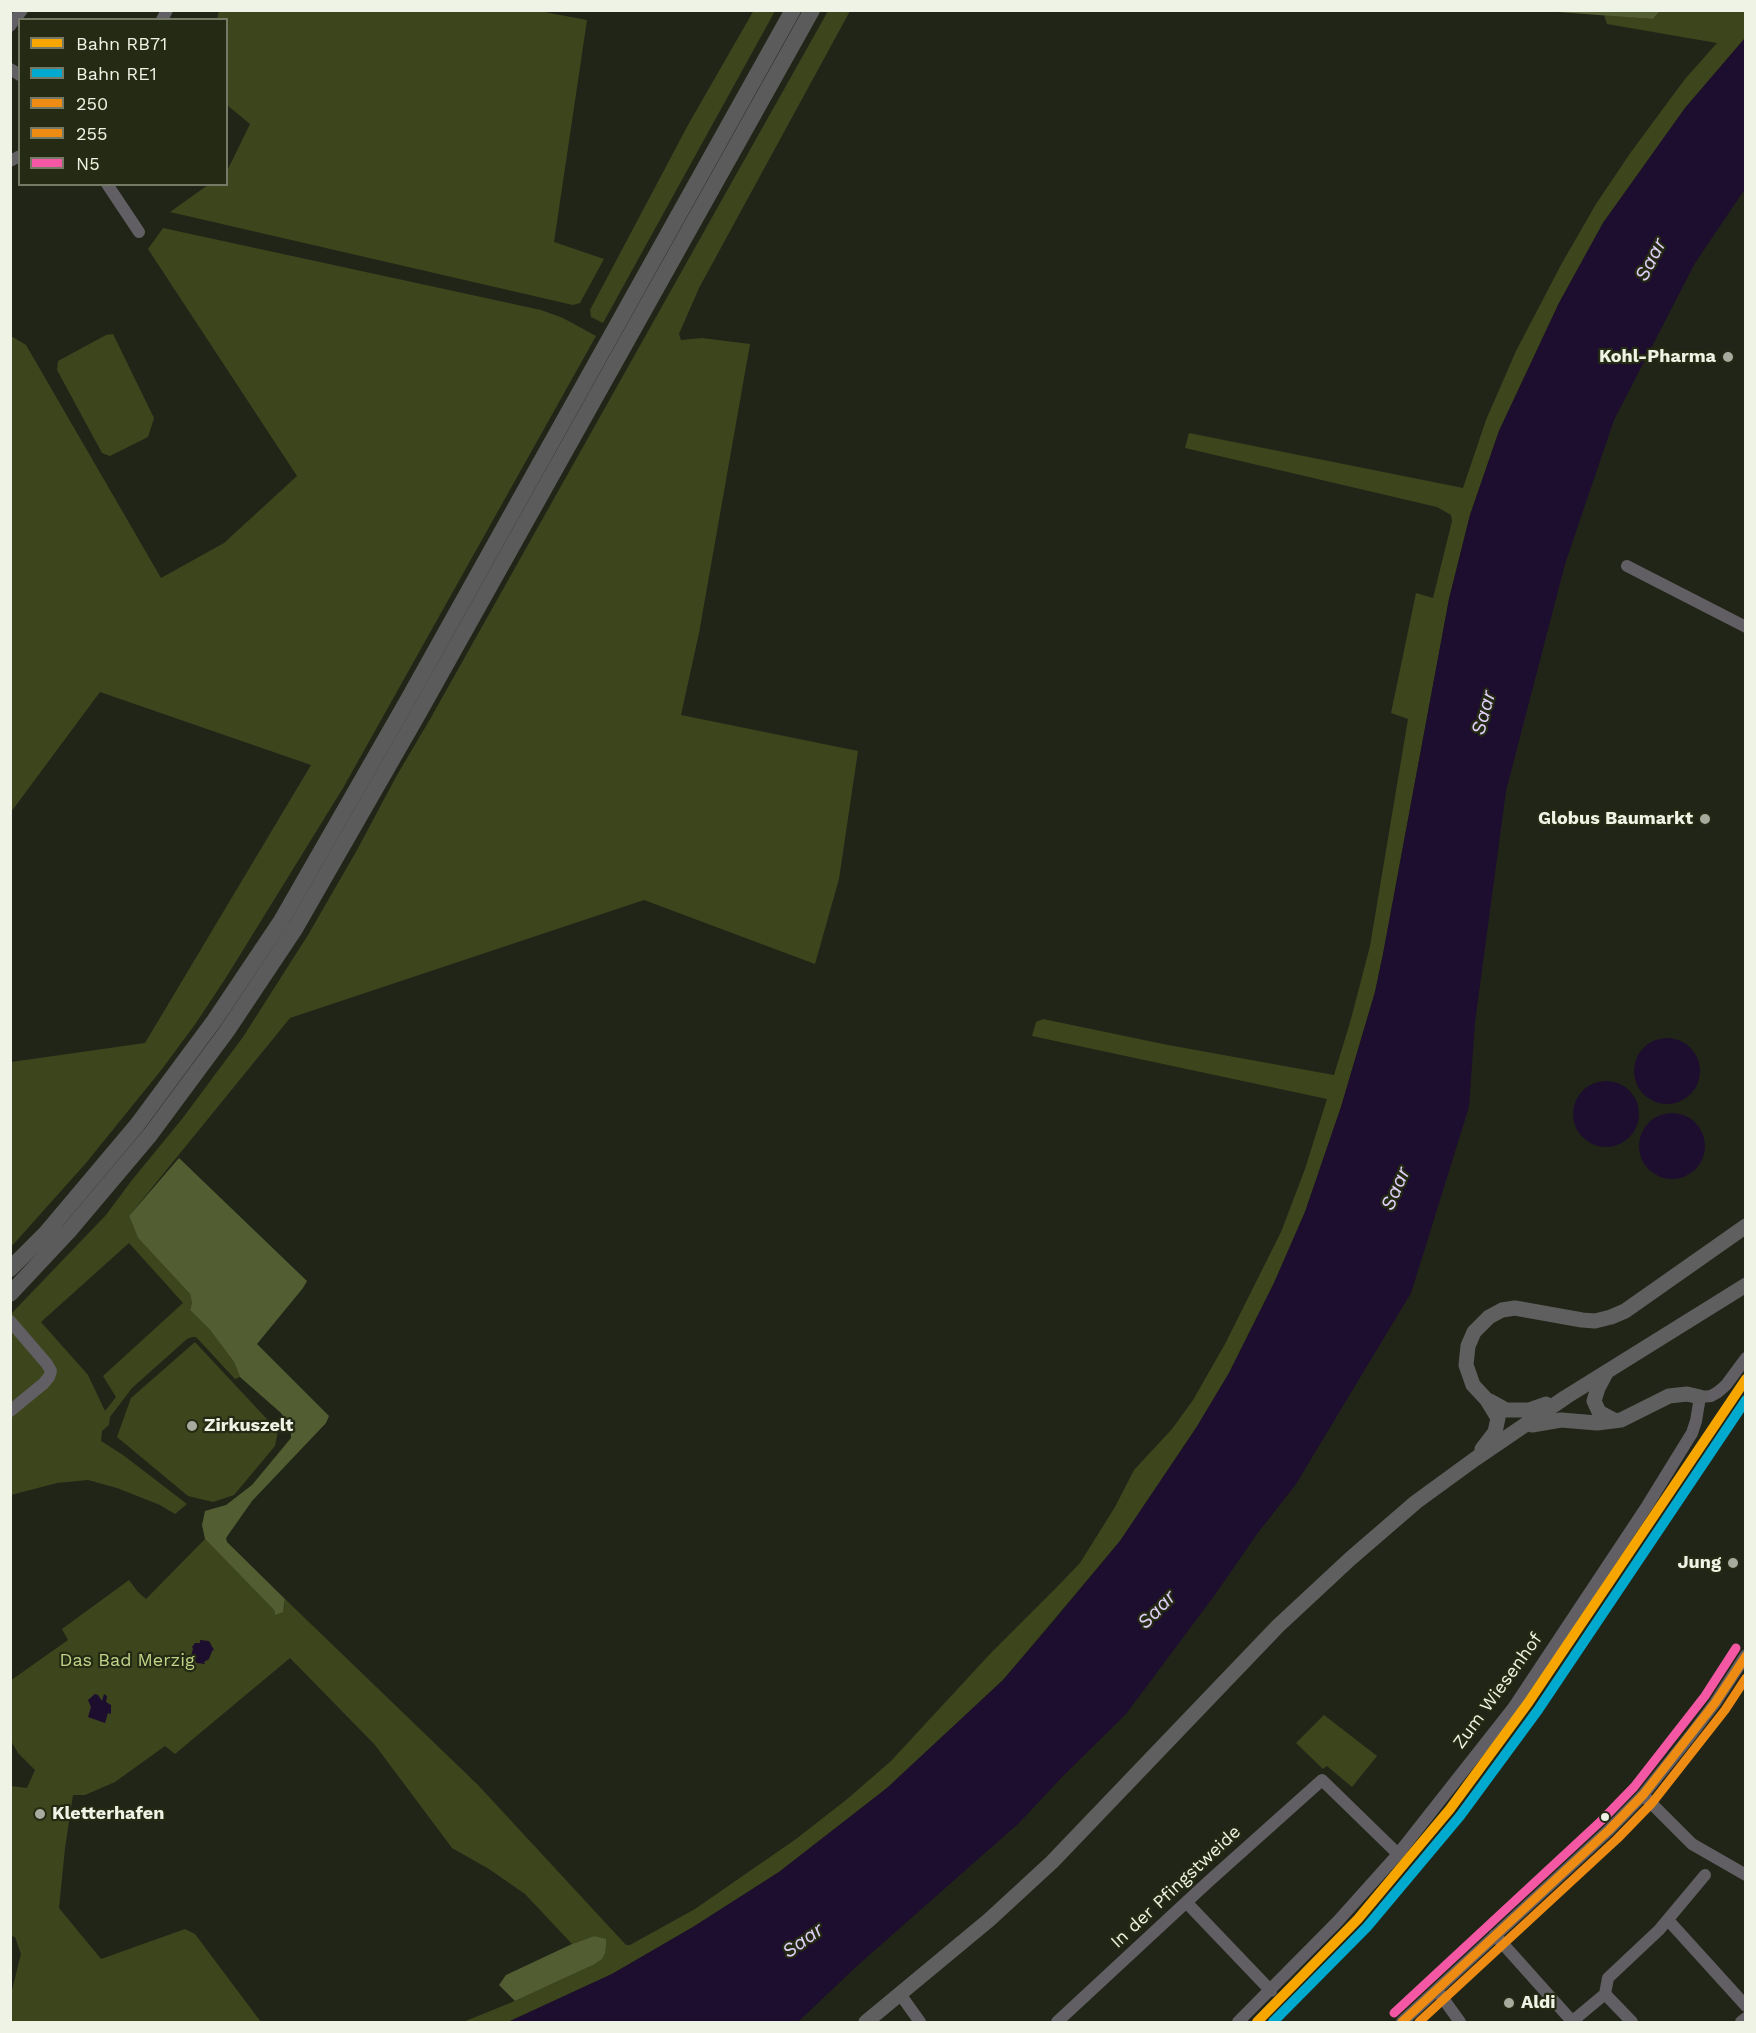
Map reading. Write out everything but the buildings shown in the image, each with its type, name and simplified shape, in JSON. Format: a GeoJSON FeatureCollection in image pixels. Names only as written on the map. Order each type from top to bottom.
{"type":"FeatureCollection","features":[{"type":"Feature","properties":{"kind":"highway"},"geometry":{"type":"LineString","coordinates":[[10,1294],[110,1185],[192,1081],[295,929],[380,765],[608,360],[793,10]]}},
{"type":"Feature","properties":{"kind":"highway"},"geometry":{"type":"LineString","coordinates":[[631,317],[812,10]]}},
{"type":"Feature","properties":{"kind":"highway"},"geometry":{"type":"LineString","coordinates":[[10,1269],[46,1233],[97,1174],[184,1062],[362,798]]}},
{"type":"Feature","properties":{"kind":"main road"},"geometry":{"type":"LineString","coordinates":[[1475,1459],[1495,1432],[1497,1424],[1496,1412],[1473,1384],[1466,1365],[1467,1346],[1474,1332],[1489,1317],[1502,1310],[1515,1308],[1582,1320],[1595,1321],[1611,1317],[1624,1311],[1746,1226]]}},
{"type":"Feature","properties":{"kind":"main road"},"geometry":{"type":"LineString","coordinates":[[866,2022],[988,1920],[1052,1862],[1278,1626],[1416,1502],[1566,1397],[1746,1285]]}},
{"type":"Feature","properties":{"kind":"main road"},"geometry":{"type":"LineString","coordinates":[[1607,1373],[1598,1388],[1594,1401],[1599,1412],[1614,1420]]}},
{"type":"Feature","properties":{"kind":"main road"},"geometry":{"type":"LineString","coordinates":[[1523,1426],[1552,1420],[1597,1423],[1630,1416],[1669,1396],[1687,1394],[1700,1397]]}},
{"type":"Feature","properties":{"kind":"main road"},"geometry":{"type":"LineString","coordinates":[[1487,1400],[1506,1410],[1528,1410],[1566,1397]]}},
{"type":"Feature","properties":{"kind":"street"},"geometry":{"type":"LineString","coordinates":[[108,186],[139,232]]}},
{"type":"Feature","properties":{"kind":"street"},"geometry":{"type":"LineString","coordinates":[[1628,566],[1746,627]]}},
{"type":"Feature","properties":{"kind":"street"},"geometry":{"type":"LineString","coordinates":[[10,1321],[51,1371],[43,1384],[10,1411]]}},
{"type":"Feature","properties":{"kind":"street"},"geometry":{"type":"LineString","coordinates":[[1700,1397],[1711,1396],[1718,1392],[1746,1358]]}},
{"type":"Feature","properties":{"kind":"street","name":"Zum Wiesenhof"},"geometry":{"type":"LineString","coordinates":[[1238,2022],[1271,1990],[1398,1854],[1513,1708],[1692,1434],[1700,1397]]}},
{"type":"Feature","properties":{"kind":"street"},"geometry":{"type":"LineString","coordinates":[[1402,2022],[1609,1830],[1643,1795],[1691,1735],[1746,1655]]}},
{"type":"Feature","properties":{"kind":"street","name":"In der Pfingstweide"},"geometry":{"type":"LineString","coordinates":[[1057,2022],[1322,1780],[1398,1854]]}},
{"type":"Feature","properties":{"kind":"street"},"geometry":{"type":"LineString","coordinates":[[1643,1795],[1692,1845],[1746,1875]]}},
{"type":"Feature","properties":{"kind":"street"},"geometry":{"type":"LineString","coordinates":[[1495,1935],[1571,2020],[1575,2019],[1605,1994],[1608,1978],[1668,1920],[1705,1875]]}},
{"type":"Feature","properties":{"kind":"street"},"geometry":{"type":"LineString","coordinates":[[1186,1902],[1271,1990]]}},
{"type":"Feature","properties":{"kind":"street"},"geometry":{"type":"LineString","coordinates":[[1668,1920],[1746,2006]]}},
{"type":"Feature","properties":{"kind":"street"},"geometry":{"type":"LineString","coordinates":[[1437,1990],[1460,2022]]}},
{"type":"Feature","properties":{"kind":"street"},"geometry":{"type":"LineString","coordinates":[[900,1994],[920,2022]]}},
{"type":"Feature","properties":{"kind":"street"},"geometry":{"type":"LineString","coordinates":[[1605,1994],[1632,2022]]}},
{"type":"Feature","properties":{"kind":"street"},"geometry":{"type":"LineString","coordinates":[[1741,2022],[1746,2018]]}},
{"type":"Feature","properties":{"kind":"green space"},"geometry":{"type":"Polygon","coordinates":[[[754,10],[775,11],[603,323],[591,317],[590,310],[688,125],[754,10]]]}},
{"type":"Feature","properties":{"kind":"green space"},"geometry":{"type":"Polygon","coordinates":[[[1660,10],[1653,19],[1545,11],[1660,10]]]}},
{"type":"Feature","properties":{"kind":"green space"},"geometry":{"type":"Polygon","coordinates":[[[219,11],[539,11],[587,20],[554,242],[604,259],[580,303],[573,305],[170,212],[207,186],[228,186],[228,169],[250,124],[228,106],[228,18],[217,18],[219,11]]]}},
{"type":"Feature","properties":{"kind":"green space"},"geometry":{"type":"Polygon","coordinates":[[[828,11],[850,11],[699,288],[679,334],[681,340],[702,338],[750,344],[699,633],[681,715],[858,751],[839,879],[815,964],[644,900],[290,1018],[129,1216],[138,1238],[190,1294],[192,1303],[190,1310],[210,1330],[234,1362],[240,1377],[235,1379],[196,1337],[192,1337],[132,1388],[110,1417],[109,1425],[102,1431],[101,1441],[187,1504],[175,1514],[160,1505],[117,1488],[88,1480],[57,1483],[11,1495],[11,1314],[106,1215],[243,1037],[308,935],[828,11]],[[129,1243],[41,1322],[88,1375],[105,1411],[116,1397],[103,1376],[183,1303],[129,1243]]]}},
{"type":"Feature","properties":{"kind":"green space","name":"Das Bad Merzig"},"geometry":{"type":"Polygon","coordinates":[[[1660,11],[1745,11],[1745,38],[1685,108],[1603,223],[1559,303],[1499,431],[1470,515],[1449,599],[1375,992],[1341,1107],[1305,1212],[1274,1283],[1229,1373],[1196,1428],[1120,1541],[1003,1680],[887,1788],[779,1872],[693,1927],[612,1974],[508,2022],[463,2022],[593,1965],[594,1936],[572,1944],[525,1894],[489,1869],[452,1848],[375,1745],[290,1658],[175,1754],[165,1746],[115,1782],[85,1795],[73,1795],[59,1908],[101,1959],[185,1929],[195,1934],[261,2022],[11,2022],[11,1994],[21,1954],[15,1937],[11,1936],[11,1786],[27,1788],[35,1770],[18,1753],[11,1741],[10,1681],[68,1640],[62,1629],[129,1580],[146,1599],[205,1539],[274,1610],[275,1615],[284,1608],[285,1599],[478,1785],[626,1945],[630,1945],[695,1909],[796,1839],[846,1800],[891,1761],[989,1655],[1080,1563],[1115,1507],[1134,1470],[1172,1429],[1193,1400],[1225,1344],[1281,1232],[1305,1169],[1327,1099],[1032,1036],[1036,1022],[1043,1019],[1168,1045],[1334,1075],[1370,946],[1408,719],[1391,713],[1416,593],[1433,598],[1452,521],[1451,515],[1437,507],[1185,448],[1189,433],[1463,488],[1486,420],[1516,351],[1562,263],[1596,204],[1631,152],[1685,79],[1717,43],[1607,24],[1604,15],[1653,19],[1660,11]]]}},
{"type":"Feature","properties":{"kind":"green space"},"geometry":{"type":"Polygon","coordinates":[[[163,228],[541,310],[563,318],[596,336],[343,788],[227,976],[162,1069],[86,1163],[11,1247],[11,1062],[145,1043],[311,765],[100,692],[11,812],[11,336],[26,345],[161,578],[224,543],[297,476],[148,249],[163,228]]]}},
{"type":"Feature","properties":{"kind":"green space"},"geometry":{"type":"Polygon","coordinates":[[[113,334],[154,418],[148,437],[110,456],[102,453],[57,370],[58,361],[106,335],[113,334]]]}},
{"type":"Feature","properties":{"kind":"green space"},"geometry":{"type":"Polygon","coordinates":[[[179,1158],[307,1281],[257,1344],[329,1416],[326,1423],[252,1501],[226,1538],[227,1542],[285,1599],[283,1612],[275,1615],[274,1610],[205,1539],[202,1525],[205,1511],[226,1505],[252,1485],[291,1438],[291,1429],[281,1413],[240,1377],[234,1362],[210,1330],[190,1310],[192,1303],[190,1294],[138,1238],[129,1216],[179,1158]]]}},
{"type":"Feature","properties":{"kind":"green space"},"geometry":{"type":"Polygon","coordinates":[[[195,1342],[278,1431],[275,1446],[234,1495],[213,1502],[188,1496],[117,1437],[131,1398],[195,1342]]]}},
{"type":"Feature","properties":{"kind":"green space"},"geometry":{"type":"Polygon","coordinates":[[[1324,1715],[1377,1756],[1352,1787],[1327,1766],[1323,1769],[1296,1743],[1324,1715]]]}},
{"type":"Feature","properties":{"kind":"green space"},"geometry":{"type":"Polygon","coordinates":[[[594,1936],[606,1939],[606,1945],[602,1959],[593,1965],[515,2001],[499,1985],[506,1975],[594,1936]]]}},
{"type":"Feature","properties":{"kind":"water","name":"Saar"},"geometry":{"type":"Polygon","coordinates":[[[1745,38],[1745,189],[1695,263],[1614,420],[1565,564],[1506,791],[1475,1022],[1469,1107],[1411,1293],[1296,1484],[1126,1714],[1019,1823],[858,1965],[798,2022],[508,2022],[612,1974],[693,1927],[779,1872],[887,1788],[1003,1680],[1052,1623],[1120,1541],[1196,1428],[1229,1373],[1274,1283],[1305,1212],[1341,1107],[1375,992],[1449,599],[1470,515],[1499,431],[1559,303],[1603,223],[1685,108],[1745,38]]]}},
{"type":"Feature","properties":{"kind":"water"},"geometry":{"type":"Polygon","coordinates":[[[1667,1038],[1680,1041],[1690,1048],[1697,1058],[1700,1071],[1697,1084],[1690,1094],[1680,1101],[1667,1104],[1654,1101],[1644,1094],[1637,1084],[1634,1071],[1637,1058],[1644,1048],[1654,1041],[1667,1038]]]}},
{"type":"Feature","properties":{"kind":"water"},"geometry":{"type":"Polygon","coordinates":[[[1606,1081],[1619,1084],[1629,1091],[1636,1101],[1639,1114],[1636,1127],[1629,1137],[1619,1144],[1606,1147],[1593,1144],[1583,1137],[1576,1127],[1573,1114],[1576,1101],[1583,1091],[1593,1084],[1606,1081]]]}},
{"type":"Feature","properties":{"kind":"water"},"geometry":{"type":"Polygon","coordinates":[[[1672,1113],[1685,1116],[1695,1123],[1702,1133],[1705,1146],[1702,1159],[1695,1169],[1685,1176],[1672,1179],[1659,1176],[1649,1169],[1642,1159],[1639,1146],[1642,1133],[1649,1123],[1659,1116],[1672,1113]]]}},
{"type":"Feature","properties":{"kind":"water"},"geometry":{"type":"Polygon","coordinates":[[[200,1640],[209,1641],[214,1650],[209,1659],[204,1662],[205,1664],[197,1663],[191,1656],[192,1647],[195,1643],[200,1643],[200,1640]]]}},
{"type":"Feature","properties":{"kind":"water"},"geometry":{"type":"Polygon","coordinates":[[[95,1694],[102,1701],[104,1694],[107,1696],[106,1702],[111,1705],[111,1714],[108,1713],[105,1723],[88,1717],[91,1707],[88,1700],[95,1694]]]}},
{"type":"Feature","properties":{"kind":"rail line","name":"RB71"},"geometry":{"type":"LineString","coordinates":[[1257,2022],[1358,1919],[1450,1809],[1528,1703],[1746,1379]]}},
{"type":"Feature","properties":{"kind":"rail line","name":"RE1"},"geometry":{"type":"LineString","coordinates":[[1273,2022],[1367,1927],[1460,1816],[1538,1710],[1746,1400]]}},
{"type":"Feature","properties":{"kind":"transit line","name":"N5"},"geometry":{"type":"LineString","coordinates":[[1394,2013],[1601,1821],[1634,1787],[1705,1696],[1736,1648]]}},
{"type":"Feature","properties":{"kind":"transit line","name":"250"},"geometry":{"type":"LineString","coordinates":[[1402,2022],[1609,1830],[1643,1795],[1715,1703],[1746,1656]]}},
{"type":"Feature","properties":{"kind":"transit line","name":"255"},"geometry":{"type":"LineString","coordinates":[[1419,2022],[1617,1839],[1652,1803],[1725,1710],[1746,1678]]}},
{"type":"Feature","properties":{"kind":"place","name":"Kohl-Pharma"},"geometry":{"type":"Point","coordinates":[1728,357]}},
{"type":"Feature","properties":{"kind":"place","name":"Globus Baumarkt"},"geometry":{"type":"Point","coordinates":[1705,819]}},
{"type":"Feature","properties":{"kind":"place","name":"Zirkuszelt"},"geometry":{"type":"Point","coordinates":[192,1426]}},
{"type":"Feature","properties":{"kind":"place","name":"Jung"},"geometry":{"type":"Point","coordinates":[1733,1563]}},
{"type":"Feature","properties":{"kind":"place","name":"Kletterhafen"},"geometry":{"type":"Point","coordinates":[40,1814]}},
{"type":"Feature","properties":{"kind":"place","name":"Aldi"},"geometry":{"type":"Point","coordinates":[1509,2003]}}]}
